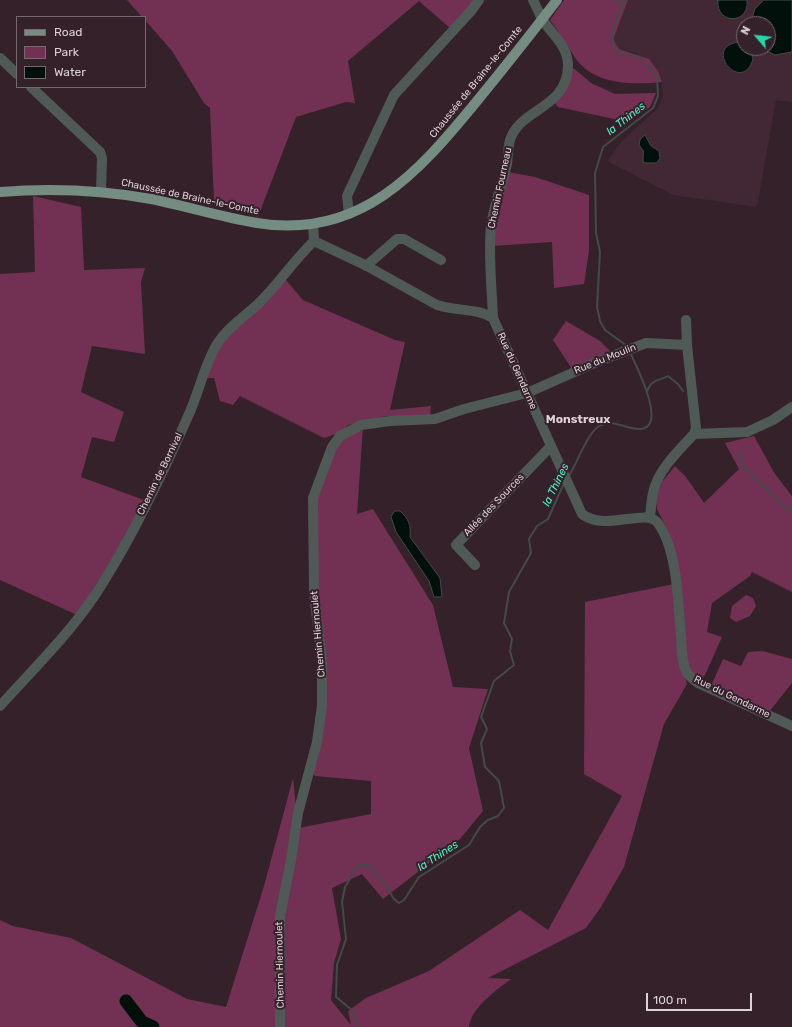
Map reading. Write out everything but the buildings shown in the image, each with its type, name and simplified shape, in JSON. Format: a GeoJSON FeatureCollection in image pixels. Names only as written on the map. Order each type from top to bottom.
{"type":"FeatureCollection","features":[{"type":"Feature","properties":{"kind":"main road","name":"Chaussée de Braine-le-Comte"},"geometry":{"type":"LineString","coordinates":[[0,192],[42,190],[101,192],[151,199],[256,223],[280,226],[313,224],[349,214],[384,196],[417,170],[455,128],[557,0]]}},
{"type":"Feature","properties":{"kind":"street"},"geometry":{"type":"LineString","coordinates":[[349,214],[347,196],[394,95],[471,11],[479,0]]}},
{"type":"Feature","properties":{"kind":"street"},"geometry":{"type":"LineString","coordinates":[[533,0],[542,19]]}},
{"type":"Feature","properties":{"kind":"street","name":"Chemin Fourneau"},"geometry":{"type":"LineString","coordinates":[[493,318],[492,225],[507,163],[510,140],[518,125],[544,107],[562,88],[568,67],[566,54],[559,39],[542,19]]}},
{"type":"Feature","properties":{"kind":"street"},"geometry":{"type":"LineString","coordinates":[[0,58],[16,73]]}},
{"type":"Feature","properties":{"kind":"street"},"geometry":{"type":"LineString","coordinates":[[32,88],[100,152],[102,158],[101,192]]}},
{"type":"Feature","properties":{"kind":"street"},"geometry":{"type":"LineString","coordinates":[[313,224],[314,241],[366,266],[437,305],[450,309],[484,312],[493,318]]}},
{"type":"Feature","properties":{"kind":"street"},"geometry":{"type":"LineString","coordinates":[[366,266],[397,239],[404,239],[441,260]]}},
{"type":"Feature","properties":{"kind":"street","name":"Chemin de Bornival"},"geometry":{"type":"LineString","coordinates":[[0,706],[78,620],[105,580],[154,489],[189,413],[217,344],[228,329],[258,304],[284,277],[300,254],[314,241]]}},
{"type":"Feature","properties":{"kind":"street","name":"Rue du Gendarme"},"geometry":{"type":"LineString","coordinates":[[493,318],[579,510],[587,518],[594,521],[616,521],[646,516],[656,521],[661,530],[672,558],[676,576],[682,650],[687,673],[698,683],[792,726]]}},
{"type":"Feature","properties":{"kind":"street"},"geometry":{"type":"LineString","coordinates":[[650,518],[653,492],[656,482],[694,434],[696,428],[686,345],[686,320]]}},
{"type":"Feature","properties":{"kind":"street","name":"Rue du Moulin"},"geometry":{"type":"LineString","coordinates":[[527,393],[628,349],[646,343],[654,342],[686,345]]}},
{"type":"Feature","properties":{"kind":"street","name":"Chemin Hiernoulet"},"geometry":{"type":"LineString","coordinates":[[280,1027],[280,916],[298,813],[317,742],[322,706],[322,663],[314,592],[313,498],[317,485],[332,447],[340,436],[347,431],[362,425],[375,423],[435,419],[527,393]]}},
{"type":"Feature","properties":{"kind":"street"},"geometry":{"type":"LineString","coordinates":[[694,434],[747,432],[773,420],[792,407]]}},
{"type":"Feature","properties":{"kind":"street","name":"Allée des Sources"},"geometry":{"type":"LineString","coordinates":[[474,565],[456,545],[551,446]]}},
{"type":"Feature","properties":{"kind":"shaded area"},"geometry":{"type":"Polygon","coordinates":[[[628,0],[792,0],[792,102],[776,100],[757,207],[673,195],[607,161],[621,142],[658,108],[663,96],[661,78],[636,53],[618,49],[613,40],[628,0]]]}},
{"type":"Feature","properties":{"kind":"green space"},"geometry":{"type":"Polygon","coordinates":[[[127,0],[476,0],[451,29],[419,1],[348,61],[355,103],[346,102],[296,117],[258,217],[214,202],[210,108],[204,103],[172,51],[146,21],[146,16],[141,16],[127,0]]]}},
{"type":"Feature","properties":{"kind":"green space"},"geometry":{"type":"Polygon","coordinates":[[[564,0],[628,0],[613,40],[619,49],[649,59],[658,71],[662,82],[627,83],[615,81],[593,74],[584,68],[576,59],[550,20],[564,0]]]}},
{"type":"Feature","properties":{"kind":"green space"},"geometry":{"type":"Polygon","coordinates":[[[571,66],[591,83],[615,94],[656,93],[650,107],[628,122],[558,107],[554,102],[571,66]]]}},
{"type":"Feature","properties":{"kind":"green space"},"geometry":{"type":"Polygon","coordinates":[[[508,172],[535,177],[589,195],[589,251],[584,284],[554,288],[552,242],[492,246],[508,172]]]}},
{"type":"Feature","properties":{"kind":"green space"},"geometry":{"type":"Polygon","coordinates":[[[33,196],[81,207],[84,270],[145,268],[141,282],[145,354],[92,346],[81,392],[124,412],[114,442],[92,437],[81,477],[144,500],[118,550],[77,615],[0,580],[0,274],[35,272],[33,196]]]}},
{"type":"Feature","properties":{"kind":"green space"},"geometry":{"type":"Polygon","coordinates":[[[286,280],[303,300],[395,340],[405,342],[390,410],[431,406],[430,416],[386,416],[348,425],[339,433],[324,438],[240,396],[233,405],[220,401],[214,378],[206,378],[221,343],[286,280]]]}},
{"type":"Feature","properties":{"kind":"green space"},"geometry":{"type":"Polygon","coordinates":[[[566,321],[600,341],[611,352],[572,369],[553,340],[566,321]]]}},
{"type":"Feature","properties":{"kind":"green space"},"geometry":{"type":"Polygon","coordinates":[[[363,427],[357,514],[373,509],[433,605],[453,687],[488,689],[469,748],[483,811],[460,839],[383,899],[362,874],[332,888],[341,939],[334,963],[331,1000],[351,1025],[348,1011],[366,998],[429,971],[520,910],[548,930],[622,796],[584,774],[585,602],[674,584],[680,660],[687,684],[664,724],[624,867],[601,907],[586,928],[488,978],[511,979],[479,1006],[474,1013],[469,1027],[0,1027],[0,920],[13,926],[71,938],[187,999],[226,1007],[264,886],[293,778],[298,828],[371,814],[371,781],[315,776],[311,771],[319,737],[315,500],[337,443],[363,427]]]}},
{"type":"Feature","properties":{"kind":"green space"},"geometry":{"type":"Polygon","coordinates":[[[754,436],[775,474],[792,496],[792,592],[752,572],[750,576],[712,603],[707,632],[722,637],[705,675],[698,679],[689,671],[669,533],[657,509],[656,501],[658,491],[662,482],[675,466],[686,477],[704,503],[739,469],[725,443],[754,436]]]}},
{"type":"Feature","properties":{"kind":"green space"},"geometry":{"type":"Polygon","coordinates":[[[746,595],[753,598],[756,606],[750,616],[736,622],[730,618],[732,606],[746,595]]]}},
{"type":"Feature","properties":{"kind":"green space"},"geometry":{"type":"Polygon","coordinates":[[[762,651],[792,659],[792,683],[769,712],[711,686],[723,659],[741,666],[748,652],[762,651]]]}},
{"type":"Feature","properties":{"kind":"water"},"geometry":{"type":"Polygon","coordinates":[[[718,0],[747,0],[746,8],[743,14],[740,16],[736,16],[736,18],[727,18],[722,14],[719,8],[718,0]]]}},
{"type":"Feature","properties":{"kind":"water"},"geometry":{"type":"Polygon","coordinates":[[[764,0],[792,0],[792,52],[776,55],[776,16],[753,16],[755,9],[764,0]]]}},
{"type":"Feature","properties":{"kind":"water"},"geometry":{"type":"Polygon","coordinates":[[[736,43],[736,56],[752,56],[753,59],[748,69],[741,73],[734,71],[728,66],[724,59],[724,52],[728,45],[736,43]]]}},
{"type":"Feature","properties":{"kind":"water"},"geometry":{"type":"Polygon","coordinates":[[[645,135],[651,146],[659,151],[660,158],[657,163],[645,163],[643,161],[644,152],[639,145],[640,140],[645,135]]]}},
{"type":"Feature","properties":{"kind":"water"},"geometry":{"type":"Polygon","coordinates":[[[395,511],[400,511],[406,517],[410,526],[410,537],[440,578],[442,597],[434,597],[429,581],[396,532],[391,517],[395,511]]]}},
{"type":"Feature","properties":{"kind":"waterway","name":"la Thines"},"geometry":{"type":"LineString","coordinates":[[617,0],[622,6]]}},
{"type":"Feature","properties":{"kind":"waterway","name":"la Thines"},"geometry":{"type":"LineString","coordinates":[[625,0],[614,26],[614,45],[617,52],[636,56],[646,63],[657,77],[658,96],[653,108],[603,147],[595,173],[596,233],[600,252],[597,307],[600,321],[605,330],[627,346]]}},
{"type":"Feature","properties":{"kind":"waterway","name":"la Thines"},"geometry":{"type":"LineString","coordinates":[[569,476],[590,435],[599,426],[609,423],[641,429],[648,425],[651,417],[651,406],[643,381],[630,352]]}},
{"type":"Feature","properties":{"kind":"waterway"},"geometry":{"type":"LineString","coordinates":[[647,392],[653,383],[668,376],[678,384],[683,391]]}},
{"type":"Feature","properties":{"kind":"waterway"},"geometry":{"type":"LineString","coordinates":[[739,453],[743,467],[784,506],[792,511]]}},
{"type":"Feature","properties":{"kind":"waterway","name":"la Thines"},"geometry":{"type":"LineString","coordinates":[[358,1027],[352,1010],[336,997],[337,965],[346,939],[342,902],[345,887],[358,865],[369,865],[386,885],[394,899],[399,903],[404,900],[419,877],[469,845],[480,827],[488,820],[498,816],[504,808],[499,781],[485,767],[481,743],[487,729],[481,717],[494,681],[514,665],[510,651],[512,639],[504,623],[509,592],[531,553],[529,539],[537,526],[548,519],[564,483]]}},
{"type":"Feature","properties":{"kind":"waterway"},"geometry":{"type":"LineString","coordinates":[[126,1001],[142,1022],[153,1027]]}},
{"type":"Feature","properties":{"kind":"district","name":"Monstreux"},"geometry":{"type":"Point","coordinates":[578,420]}}]}
